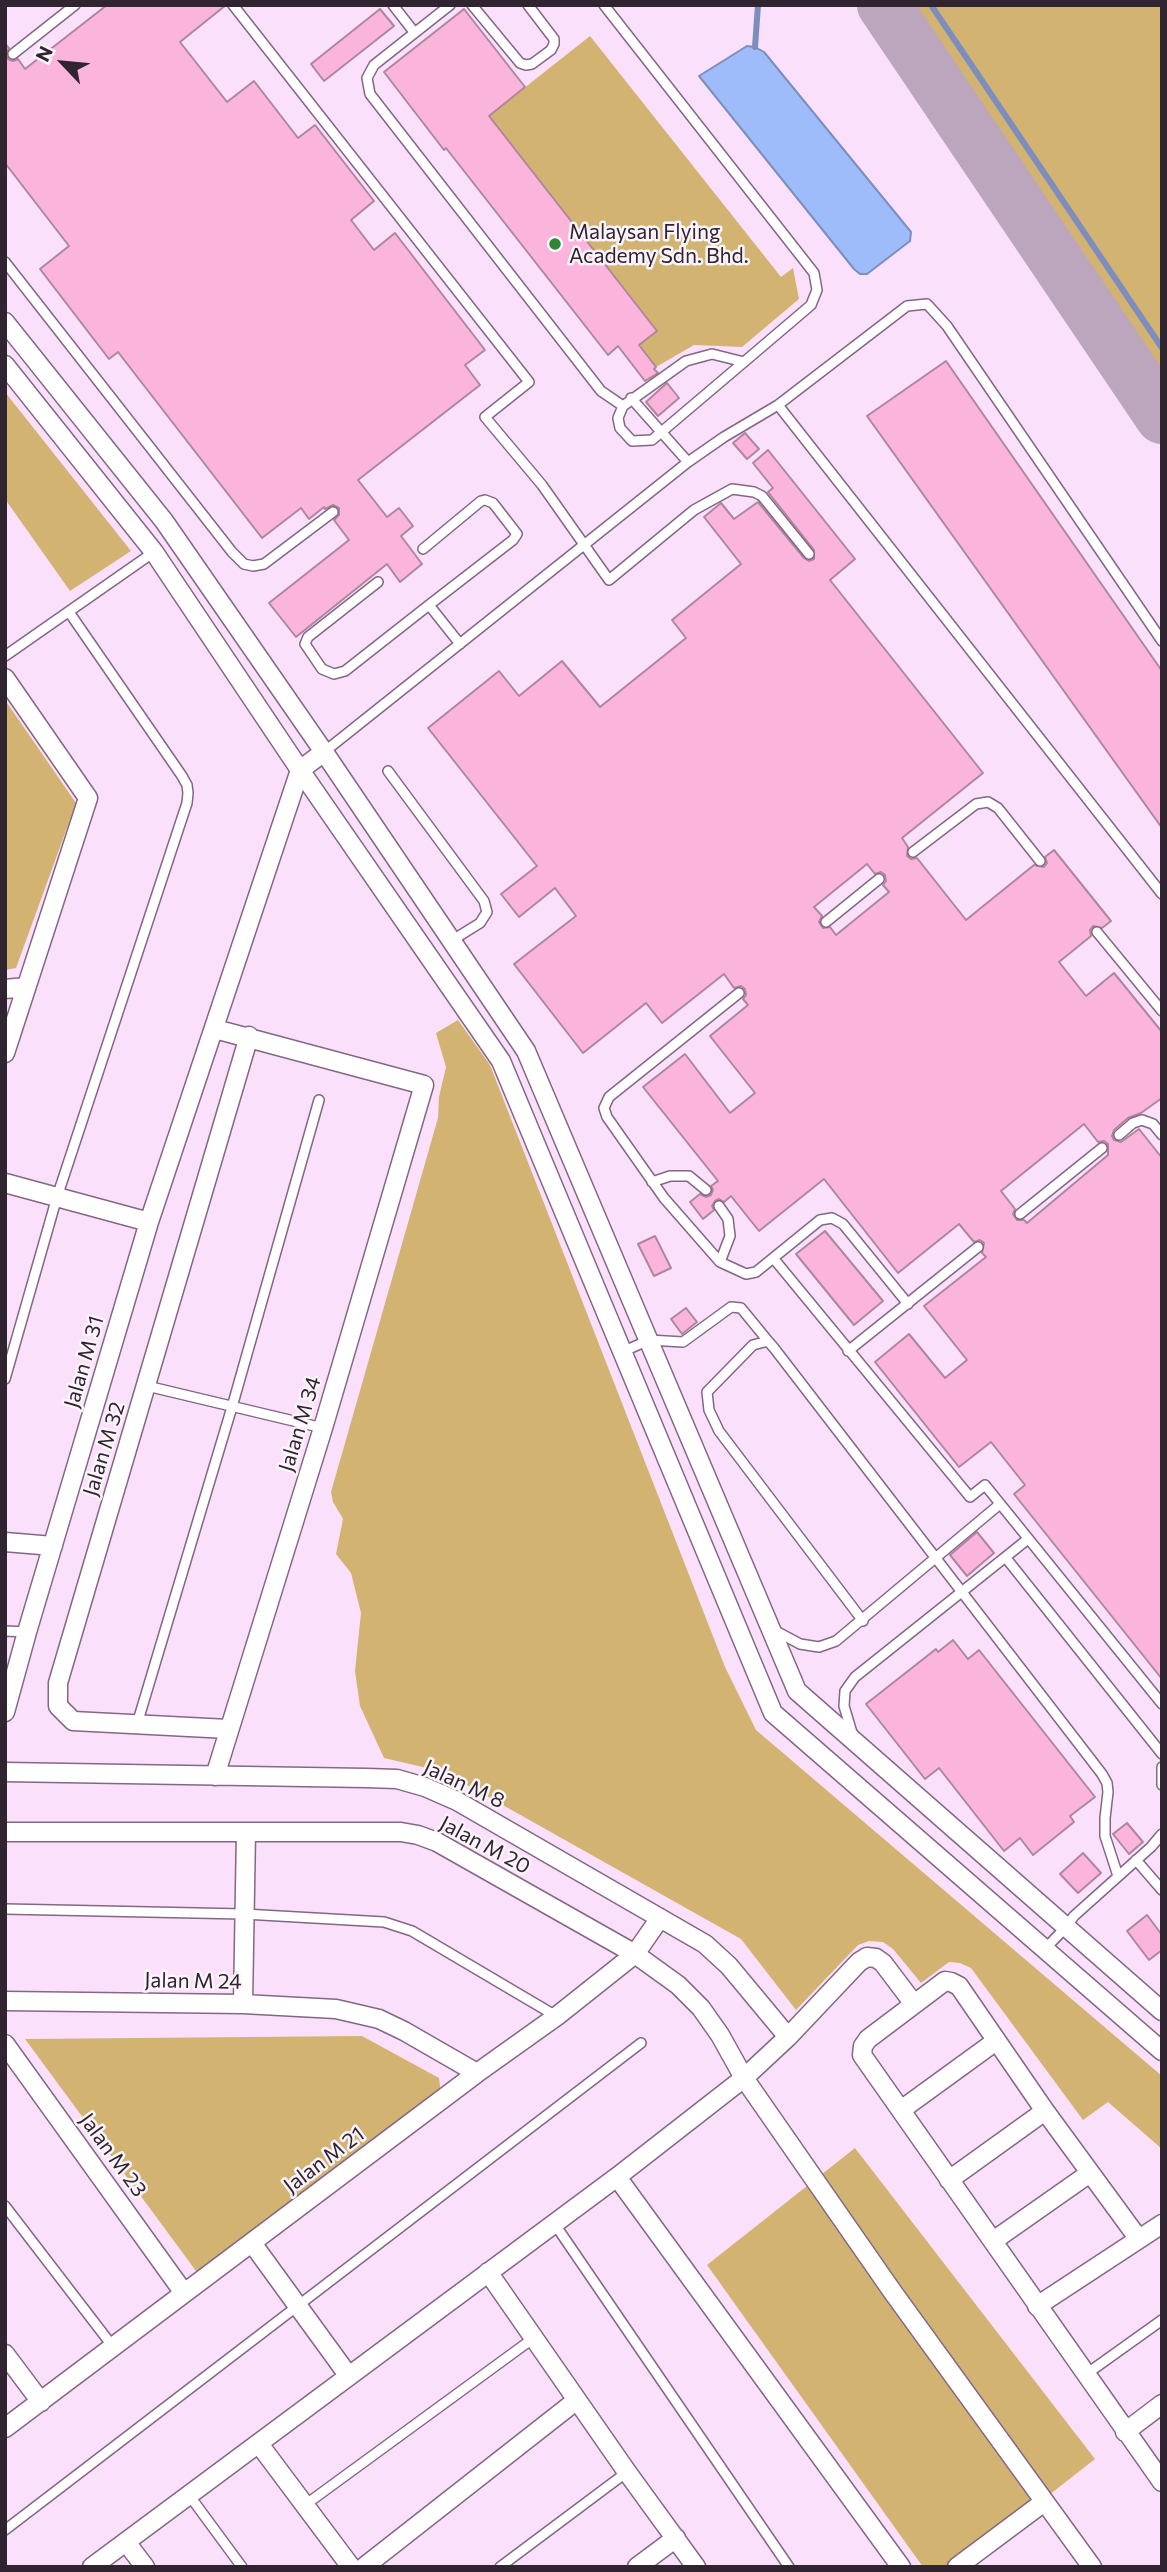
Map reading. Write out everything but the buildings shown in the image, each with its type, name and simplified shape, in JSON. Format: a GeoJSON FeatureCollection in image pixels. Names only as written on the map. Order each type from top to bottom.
{"type":"FeatureCollection","features":[{"type":"Feature","properties":{"kind":"street"},"geometry":{"type":"LineString","coordinates":[[5,322],[164,522],[324,752],[526,1051],[797,1691],[1162,2011]]}},
{"type":"Feature","properties":{"kind":"street"},"geometry":{"type":"LineString","coordinates":[[5,365],[154,552],[300,770],[501,1061],[772,1713],[1162,2051]]}},
{"type":"Feature","properties":{"kind":"street"},"geometry":{"type":"LineString","coordinates":[[5,678],[88,798],[5,1053]]}},
{"type":"Feature","properties":{"kind":"street"},"geometry":{"type":"LineString","coordinates":[[300,770],[324,752]]}},
{"type":"Feature","properties":{"kind":"street","name":"Jalan M 31"},"geometry":{"type":"LineString","coordinates":[[5,1712],[149,1222],[300,770]]}},
{"type":"Feature","properties":{"kind":"street"},"geometry":{"type":"LineString","coordinates":[[5,989],[26,987]]}},
{"type":"Feature","properties":{"kind":"street"},"geometry":{"type":"LineString","coordinates":[[215,1028],[249,1036]]}},
{"type":"Feature","properties":{"kind":"street","name":"Jalan M 34"},"geometry":{"type":"LineString","coordinates":[[215,1776],[323,1427],[424,1084],[249,1036]]}},
{"type":"Feature","properties":{"kind":"street","name":"Jalan M 32"},"geometry":{"type":"LineString","coordinates":[[228,1730],[73,1721],[58,1706],[58,1683],[249,1036]]}},
{"type":"Feature","properties":{"kind":"street"},"geometry":{"type":"LineString","coordinates":[[5,1183],[149,1222]]}},
{"type":"Feature","properties":{"kind":"street"},"geometry":{"type":"LineString","coordinates":[[5,1542],[53,1546]]}},
{"type":"Feature","properties":{"kind":"street","name":"Jalan M 8"},"geometry":{"type":"LineString","coordinates":[[5,1772],[397,1779],[425,1787],[457,1801],[705,1944],[729,1966],[788,2037]]}},
{"type":"Feature","properties":{"kind":"street","name":"Jalan M 20"},"geometry":{"type":"LineString","coordinates":[[5,1832],[401,1832],[418,1835],[437,1842],[635,1954],[678,1985],[701,2008],[744,2078],[1092,2567]]}},
{"type":"Feature","properties":{"kind":"street"},"geometry":{"type":"LineString","coordinates":[[243,2004],[246,1832]]}},
{"type":"Feature","properties":{"kind":"street","name":"Jalan M 21"},"geometry":{"type":"LineString","coordinates":[[5,2428],[477,2073],[557,2016],[635,1954],[660,1918]]}},
{"type":"Feature","properties":{"kind":"street"},"geometry":{"type":"LineString","coordinates":[[92,2567],[617,2176],[744,2078],[788,2037],[859,1962],[867,1957],[876,1958],[883,1963],[914,2004]]}},
{"type":"Feature","properties":{"kind":"street"},"geometry":{"type":"LineString","coordinates":[[1138,2238],[1045,2111],[959,1986],[945,1981],[868,2039],[863,2046],[862,2055],[1162,2482]]}},
{"type":"Feature","properties":{"kind":"street","name":"Jalan M 24"},"geometry":{"type":"LineString","coordinates":[[5,2001],[243,2004],[336,2009],[379,2020],[404,2031],[477,2073]]}},
{"type":"Feature","properties":{"kind":"street"},"geometry":{"type":"LineString","coordinates":[[901,2110],[996,2041]]}},
{"type":"Feature","properties":{"kind":"street","name":"Jalan M 23"},"geometry":{"type":"LineString","coordinates":[[5,2044],[184,2293]]}},
{"type":"Feature","properties":{"kind":"street"},"geometry":{"type":"LineString","coordinates":[[949,2180],[1045,2111]]}},
{"type":"Feature","properties":{"kind":"street"},"geometry":{"type":"LineString","coordinates":[[993,2241],[1090,2173]]}},
{"type":"Feature","properties":{"kind":"street"},"geometry":{"type":"LineString","coordinates":[[617,2176],[901,2567]]}},
{"type":"Feature","properties":{"kind":"street"},"geometry":{"type":"LineString","coordinates":[[1037,2306],[1162,2224]]}},
{"type":"Feature","properties":{"kind":"street"},"geometry":{"type":"LineString","coordinates":[[252,2243],[348,2375]]}},
{"type":"Feature","properties":{"kind":"street"},"geometry":{"type":"LineString","coordinates":[[488,2272],[696,2567]]}},
{"type":"Feature","properties":{"kind":"street"},"geometry":{"type":"LineString","coordinates":[[5,2354],[41,2402]]}},
{"type":"Feature","properties":{"kind":"street"},"geometry":{"type":"LineString","coordinates":[[364,2567],[577,2400]]}},
{"type":"Feature","properties":{"kind":"street"},"geometry":{"type":"LineString","coordinates":[[1125,2432],[1162,2404]]}},
{"type":"Feature","properties":{"kind":"street"},"geometry":{"type":"LineString","coordinates":[[258,2444],[351,2567]]}},
{"type":"Feature","properties":{"kind":"street"},"geometry":{"type":"LineString","coordinates":[[957,2567],[1044,2502]]}},
{"type":"Feature","properties":{"kind":"street"},"geometry":{"type":"LineString","coordinates":[[637,2567],[676,2538]]}},
{"type":"Feature","properties":{"kind":"street"},"geometry":{"type":"LineString","coordinates":[[126,2542],[145,2567]]}},
{"type":"Feature","properties":{"kind":"lane"},"geometry":{"type":"LineString","coordinates":[[13,54],[75,5]]}},
{"type":"Feature","properties":{"kind":"lane"},"geometry":{"type":"LineString","coordinates":[[233,5],[529,382],[485,417],[542,485],[585,543],[593,561],[609,580],[694,510],[732,489],[762,496],[809,554]]}},
{"type":"Feature","properties":{"kind":"lane"},"geometry":{"type":"LineString","coordinates":[[393,5],[414,32]]}},
{"type":"Feature","properties":{"kind":"lane"},"geometry":{"type":"LineString","coordinates":[[450,5],[374,65],[367,78],[370,94],[601,391],[623,406]]}},
{"type":"Feature","properties":{"kind":"lane"},"geometry":{"type":"LineString","coordinates":[[472,5],[520,63],[526,65],[532,64],[551,50],[554,44],[554,39],[528,5]]}},
{"type":"Feature","properties":{"kind":"lane"},"geometry":{"type":"LineString","coordinates":[[604,5],[814,273],[817,290],[811,305],[662,432],[652,440],[642,443],[632,441],[620,428],[618,418],[623,406],[686,361],[712,355],[744,362]]}},
{"type":"Feature","properties":{"kind":"lane"},"geometry":{"type":"LineString","coordinates":[[5,262],[244,564],[264,564],[333,512]]}},
{"type":"Feature","properties":{"kind":"lane"},"geometry":{"type":"LineString","coordinates":[[324,752],[688,462],[778,405],[907,306],[927,304],[947,326],[1162,641]]}},
{"type":"Feature","properties":{"kind":"lane"},"geometry":{"type":"LineString","coordinates":[[631,398],[688,462]]}},
{"type":"Feature","properties":{"kind":"lane"},"geometry":{"type":"LineString","coordinates":[[778,405],[1162,894]]}},
{"type":"Feature","properties":{"kind":"lane"},"geometry":{"type":"LineString","coordinates":[[378,582],[308,637],[305,644],[322,668],[334,674],[345,671],[513,540],[517,534],[493,503],[485,500],[422,549]]}},
{"type":"Feature","properties":{"kind":"lane"},"geometry":{"type":"LineString","coordinates":[[5,656],[154,552]]}},
{"type":"Feature","properties":{"kind":"lane"},"geometry":{"type":"LineString","coordinates":[[429,605],[460,644]]}},
{"type":"Feature","properties":{"kind":"lane"},"geometry":{"type":"LineString","coordinates":[[5,1379],[57,1197],[187,803],[188,793],[182,776],[69,612]]}},
{"type":"Feature","properties":{"kind":"lane"},"geometry":{"type":"LineString","coordinates":[[388,771],[484,901],[487,912],[480,923],[452,941]]}},
{"type":"Feature","properties":{"kind":"lane"},"geometry":{"type":"LineString","coordinates":[[913,852],[976,804],[988,802],[998,808],[1040,861]]}},
{"type":"Feature","properties":{"kind":"lane"},"geometry":{"type":"LineString","coordinates":[[826,922],[879,879]]}},
{"type":"Feature","properties":{"kind":"lane"},"geometry":{"type":"LineString","coordinates":[[1097,932],[1162,1011]]}},
{"type":"Feature","properties":{"kind":"lane"},"geometry":{"type":"LineString","coordinates":[[738,993],[609,1097],[604,1108],[607,1117],[652,1182],[720,1262],[746,1274],[756,1272],[820,1220],[832,1218],[844,1224],[908,1304]]}},
{"type":"Feature","properties":{"kind":"lane"},"geometry":{"type":"LineString","coordinates":[[136,1726],[232,1407],[319,1100]]}},
{"type":"Feature","properties":{"kind":"lane"},"geometry":{"type":"LineString","coordinates":[[1119,1135],[1133,1123],[1142,1120],[1153,1124],[1162,1135]]}},
{"type":"Feature","properties":{"kind":"lane"},"geometry":{"type":"LineString","coordinates":[[1020,1214],[1102,1148]]}},
{"type":"Feature","properties":{"kind":"lane"},"geometry":{"type":"LineString","coordinates":[[652,1182],[670,1176],[690,1177],[706,1190]]}},
{"type":"Feature","properties":{"kind":"lane"},"geometry":{"type":"LineString","coordinates":[[719,1206],[728,1219],[730,1236],[720,1262]]}},
{"type":"Feature","properties":{"kind":"lane"},"geometry":{"type":"LineString","coordinates":[[848,1351],[978,1247]]}},
{"type":"Feature","properties":{"kind":"lane"},"geometry":{"type":"LineString","coordinates":[[774,1259],[970,1497],[985,1485],[1162,1704]]}},
{"type":"Feature","properties":{"kind":"lane"},"geometry":{"type":"LineString","coordinates":[[622,1352],[649,1340],[683,1342],[731,1307],[741,1308],[1107,1783],[1105,1836],[1118,1876]]}},
{"type":"Feature","properties":{"kind":"lane"},"geometry":{"type":"LineString","coordinates":[[768,1341],[753,1345],[707,1392],[709,1410],[719,1431],[863,1621]]}},
{"type":"Feature","properties":{"kind":"lane"},"geometry":{"type":"LineString","coordinates":[[146,1386],[323,1427]]}},
{"type":"Feature","properties":{"kind":"lane"},"geometry":{"type":"LineString","coordinates":[[771,1629],[800,1644],[818,1647],[836,1641],[1000,1504]]}},
{"type":"Feature","properties":{"kind":"lane"},"geometry":{"type":"LineString","coordinates":[[854,1741],[844,1706],[845,1690],[855,1677],[1028,1539]]}},
{"type":"Feature","properties":{"kind":"lane"},"geometry":{"type":"LineString","coordinates":[[1006,1558],[1162,1754]]}},
{"type":"Feature","properties":{"kind":"lane"},"geometry":{"type":"LineString","coordinates":[[5,1631],[27,1632]]}},
{"type":"Feature","properties":{"kind":"lane"},"geometry":{"type":"LineString","coordinates":[[1162,1767],[1162,1785]]}},
{"type":"Feature","properties":{"kind":"lane"},"geometry":{"type":"LineString","coordinates":[[1044,1950],[1074,1916],[1162,1835]]}},
{"type":"Feature","properties":{"kind":"lane"},"geometry":{"type":"LineString","coordinates":[[1136,1860],[1162,1890]]}},
{"type":"Feature","properties":{"kind":"lane"},"geometry":{"type":"LineString","coordinates":[[5,1909],[244,1914],[384,1922],[412,1931],[557,2016]]}},
{"type":"Feature","properties":{"kind":"lane"},"geometry":{"type":"LineString","coordinates":[[5,2530],[641,2043]]}},
{"type":"Feature","properties":{"kind":"lane"},"geometry":{"type":"LineString","coordinates":[[5,2206],[114,2348]]}},
{"type":"Feature","properties":{"kind":"lane"},"geometry":{"type":"LineString","coordinates":[[554,2223],[789,2567]]}},
{"type":"Feature","properties":{"kind":"lane"},"geometry":{"type":"LineString","coordinates":[[1085,2375],[1162,2320]]}},
{"type":"Feature","properties":{"kind":"lane"},"geometry":{"type":"LineString","coordinates":[[305,2505],[535,2337]]}},
{"type":"Feature","properties":{"kind":"lane"},"geometry":{"type":"LineString","coordinates":[[500,2567],[627,2472]]}},
{"type":"Feature","properties":{"kind":"lane"},"geometry":{"type":"LineString","coordinates":[[188,2494],[242,2567]]}},
{"type":"Feature","properties":{"kind":"shaded area"},"geometry":{"type":"Polygon","coordinates":[[[898,5],[1162,5],[1162,399],[898,5]]]}},
{"type":"Feature","properties":{"kind":"shaded area"},"geometry":{"type":"Polygon","coordinates":[[[590,36],[781,277],[793,268],[799,299],[742,347],[694,345],[656,367],[480,123],[590,36]]]}},
{"type":"Feature","properties":{"kind":"shaded area"},"geometry":{"type":"Polygon","coordinates":[[[5,392],[131,551],[70,591],[5,499],[5,392]]]}},
{"type":"Feature","properties":{"kind":"shaded area"},"geometry":{"type":"Polygon","coordinates":[[[5,700],[76,803],[16,968],[5,970],[5,700]]]}},
{"type":"Feature","properties":{"kind":"shaded area"},"geometry":{"type":"Polygon","coordinates":[[[458,1020],[490,1065],[725,1667],[756,1730],[1162,2076],[1162,2149],[1108,2102],[1083,2120],[971,1968],[949,1962],[921,1983],[893,1949],[883,1942],[869,1941],[858,1945],[796,2010],[741,1939],[444,1772],[384,1758],[360,1706],[355,1671],[361,1613],[351,1573],[336,1554],[343,1519],[333,1502],[331,1492],[438,1118],[439,1097],[446,1067],[436,1033],[458,1020]]]}},
{"type":"Feature","properties":{"kind":"shaded area"},"geometry":{"type":"Polygon","coordinates":[[[362,2036],[439,2078],[441,2094],[199,2275],[25,2039],[362,2036]]]}},
{"type":"Feature","properties":{"kind":"shaded area"},"geometry":{"type":"Polygon","coordinates":[[[855,2148],[1095,2459],[957,2567],[923,2567],[707,2265],[855,2148]]]}},
{"type":"Feature","properties":{"kind":"water"},"geometry":{"type":"Polygon","coordinates":[[[747,46],[764,52],[911,232],[910,241],[867,274],[860,274],[854,269],[699,76],[747,46]]]}},
{"type":"Feature","properties":{"kind":"waterway"},"geometry":{"type":"LineString","coordinates":[[755,47],[758,5]]}},
{"type":"Feature","properties":{"kind":"waterway"},"geometry":{"type":"LineString","coordinates":[[931,5],[1162,348]]}},
{"type":"Feature","properties":{"kind":"taxiway"},"geometry":{"type":"LineString","coordinates":[[884,5],[1162,417]]}},
{"type":"Feature","properties":{"kind":"place","name":"Malaysan Flying Academy Sdn. Bhd."},"geometry":{"type":"Point","coordinates":[555,244]}}]}
